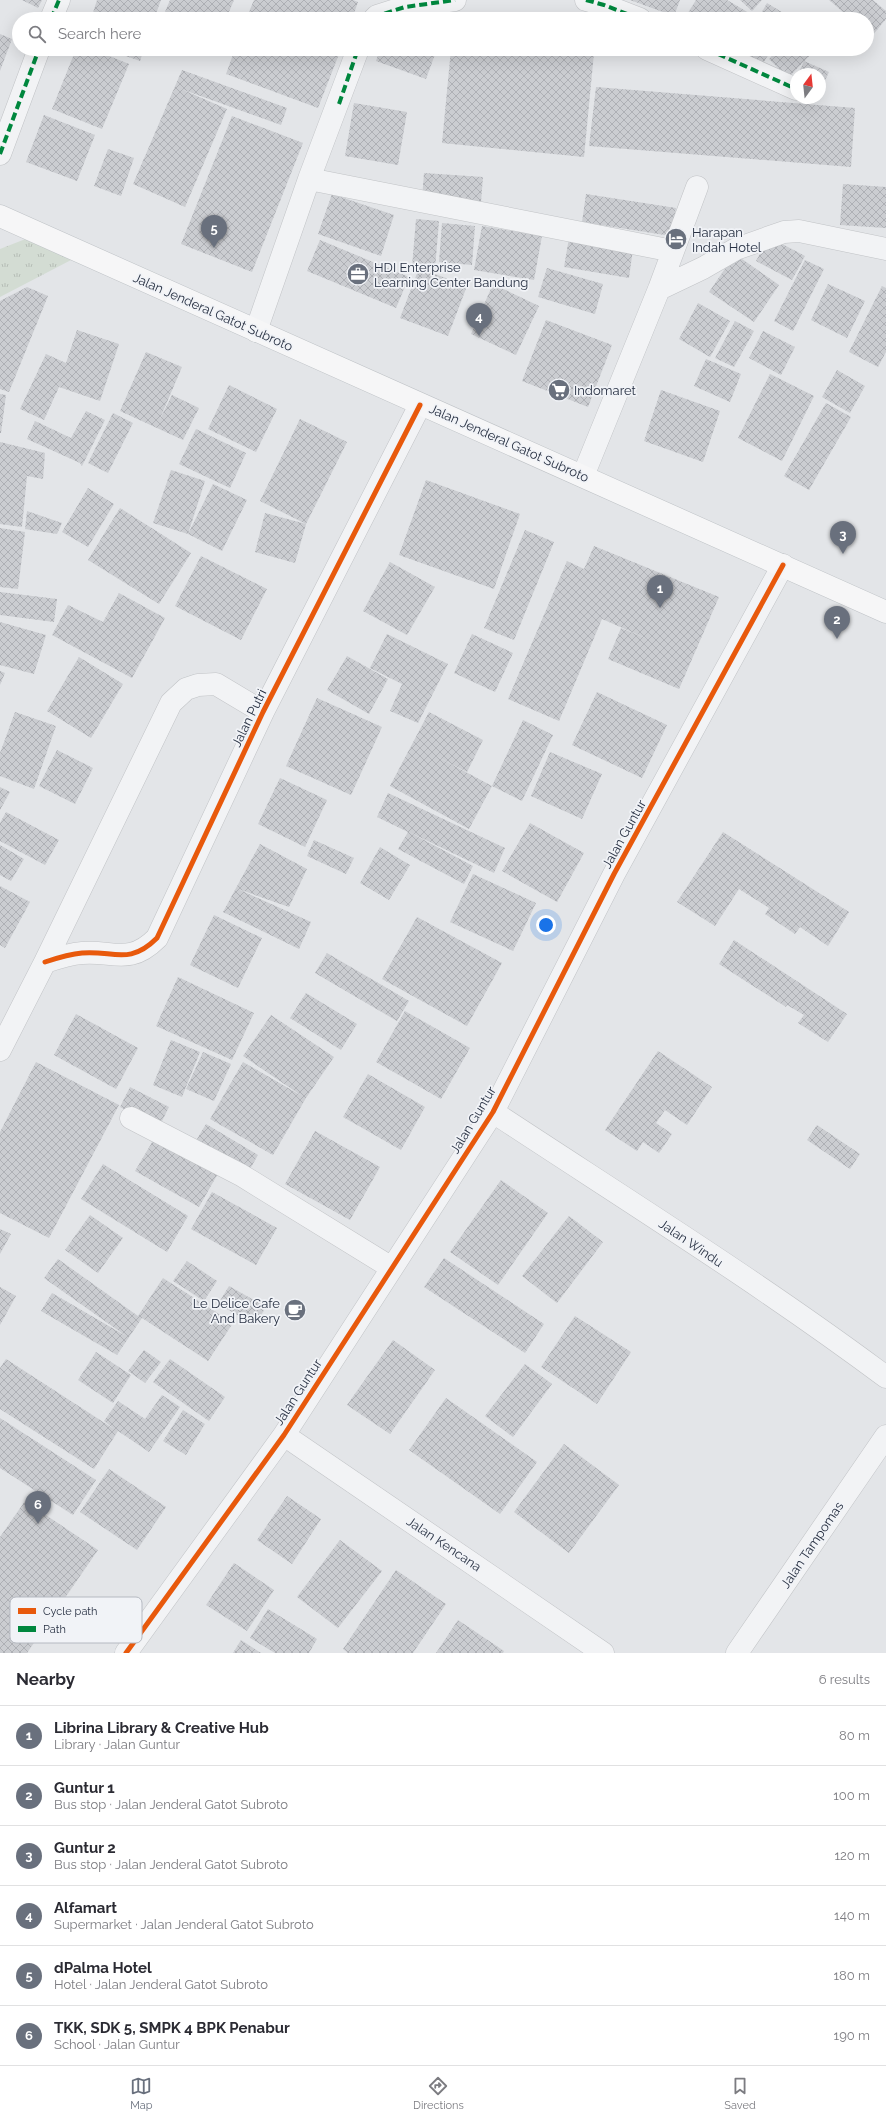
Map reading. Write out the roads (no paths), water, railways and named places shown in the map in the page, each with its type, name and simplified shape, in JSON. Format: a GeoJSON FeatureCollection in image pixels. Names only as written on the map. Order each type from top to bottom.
{"type":"FeatureCollection","features":[{"type":"Feature","properties":{"kind":"main road","name":"Jalan Jenderal Gatot Subroto"},"geometry":{"type":"LineString","coordinates":[[0,216],[886,612]]}},
{"type":"Feature","properties":{"kind":"street"},"geometry":{"type":"LineString","coordinates":[[54,12],[60,0]]}},
{"type":"Feature","properties":{"kind":"street"},"geometry":{"type":"LineString","coordinates":[[389,12],[405,7],[455,0]]}},
{"type":"Feature","properties":{"kind":"street"},"geometry":{"type":"LineString","coordinates":[[586,0],[622,12]]}},
{"type":"Feature","properties":{"kind":"street"},"geometry":{"type":"LineString","coordinates":[[0,154],[36,56]]}},
{"type":"Feature","properties":{"kind":"street"},"geometry":{"type":"LineString","coordinates":[[256,331],[309,179],[355,56]]}},
{"type":"Feature","properties":{"kind":"street"},"geometry":{"type":"LineString","coordinates":[[723,56],[790,86]]}},
{"type":"Feature","properties":{"kind":"street"},"geometry":{"type":"LineString","coordinates":[[309,179],[673,251]]}},
{"type":"Feature","properties":{"kind":"street"},"geometry":{"type":"LineString","coordinates":[[584,476],[659,289],[697,187]]}},
{"type":"Feature","properties":{"kind":"street"},"geometry":{"type":"LineString","coordinates":[[659,289],[703,268],[736,249],[784,232],[799,231],[886,249]]}},
{"type":"Feature","properties":{"kind":"street","name":"Jalan Putri"},"geometry":{"type":"LineString","coordinates":[[45,962],[82,953],[119,956],[131,954],[150,944],[157,938],[263,712],[420,405]]}},
{"type":"Feature","properties":{"kind":"street","name":"Jalan Guntur"},"geometry":{"type":"LineString","coordinates":[[142,1631],[284,1435],[493,1112],[614,874],[783,565]]}},
{"type":"Feature","properties":{"kind":"street","name":"Jalan Putri"},"geometry":{"type":"LineString","coordinates":[[0,1050],[45,962],[171,703],[186,689],[198,685],[216,684],[263,712]]}},
{"type":"Feature","properties":{"kind":"street","name":"Jalan Windu"},"geometry":{"type":"LineString","coordinates":[[493,1112],[724,1264],[847,1348],[886,1377]]}},
{"type":"Feature","properties":{"kind":"street"},"geometry":{"type":"LineString","coordinates":[[131,1118],[240,1176],[392,1268]]}},
{"type":"Feature","properties":{"kind":"street","name":"Jalan Kencana"},"geometry":{"type":"LineString","coordinates":[[284,1435],[603,1653]]}},
{"type":"Feature","properties":{"kind":"street","name":"Jalan Tampomas"},"geometry":{"type":"LineString","coordinates":[[737,1653],[886,1436]]}},
{"type":"Feature","properties":{"kind":"street","name":"Jalan Guntur"},"geometry":{"type":"LineString","coordinates":[[126,1653],[133,1643]]}},
{"type":"Feature","properties":{"kind":"place","name":"Harapan Indah Hotel"},"geometry":{"type":"Point","coordinates":[676,239]}},
{"type":"Feature","properties":{"kind":"place","name":"dPalma Hotel"},"geometry":{"type":"Point","coordinates":[214,248]}},
{"type":"Feature","properties":{"kind":"place","name":"HDI Enterprise Learning Center Bandung"},"geometry":{"type":"Point","coordinates":[358,274]}},
{"type":"Feature","properties":{"kind":"place","name":"Alfamart"},"geometry":{"type":"Point","coordinates":[479,336]}},
{"type":"Feature","properties":{"kind":"place","name":"Indomaret"},"geometry":{"type":"Point","coordinates":[559,390]}},
{"type":"Feature","properties":{"kind":"place","name":"Guntur 2"},"geometry":{"type":"Point","coordinates":[843,554]}},
{"type":"Feature","properties":{"kind":"place","name":"Librina Library & Creative Hub"},"geometry":{"type":"Point","coordinates":[660,608]}},
{"type":"Feature","properties":{"kind":"place","name":"Guntur 1"},"geometry":{"type":"Point","coordinates":[837,639]}},
{"type":"Feature","properties":{"kind":"place","name":"Le Delice Cafe And Bakery"},"geometry":{"type":"Point","coordinates":[295,1310]}},
{"type":"Feature","properties":{"kind":"place","name":"TKK, SDK 5, SMPK 4 BPK Penabur"},"geometry":{"type":"Point","coordinates":[38,1524]}}]}
